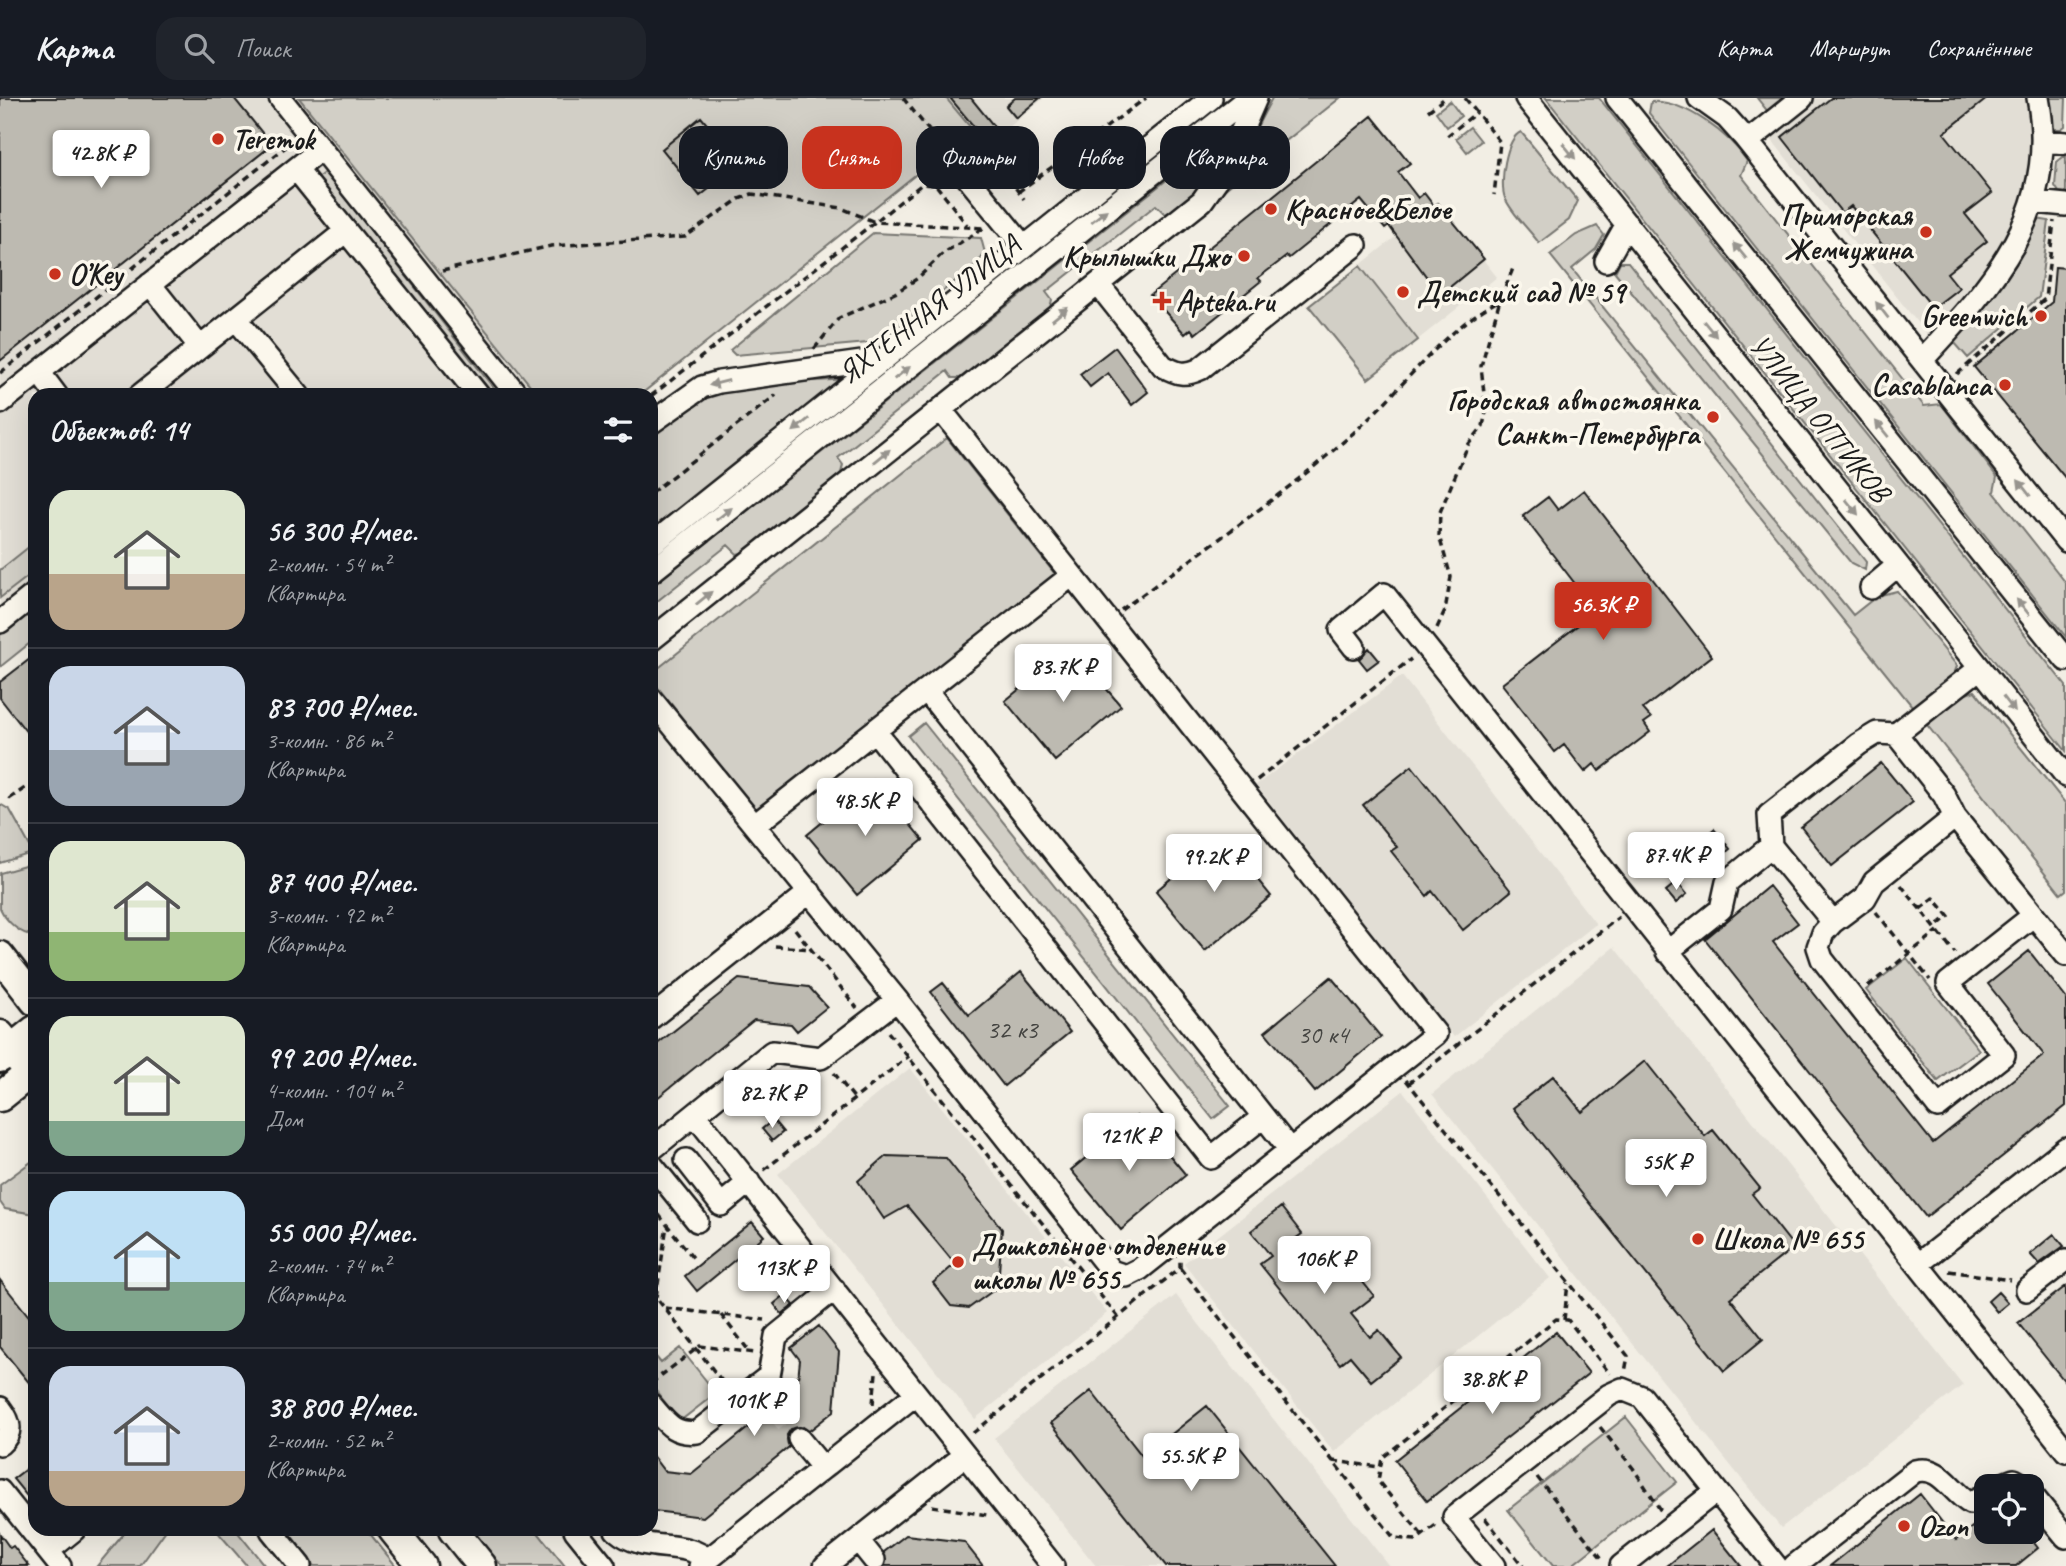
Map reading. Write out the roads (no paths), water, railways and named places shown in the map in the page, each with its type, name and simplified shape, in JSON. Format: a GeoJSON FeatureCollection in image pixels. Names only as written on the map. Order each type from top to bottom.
{"type":"FeatureCollection","features":[{"type":"Feature","properties":{"kind":"main road"},"geometry":{"type":"LineString","coordinates":[[0,957],[28,991]]}},
{"type":"Feature","properties":{"kind":"main road"},"geometry":{"type":"LineString","coordinates":[[28,1034],[4,1047],[28,1069]]}},
{"type":"Feature","properties":{"kind":"main road"},"geometry":{"type":"LineString","coordinates":[[0,1097],[28,1077]]}},
{"type":"Feature","properties":{"kind":"main road"},"geometry":{"type":"LineString","coordinates":[[398,1536],[422,1566]]}},
{"type":"Feature","properties":{"kind":"main road"},"geometry":{"type":"LineString","coordinates":[[458,1536],[482,1566]]}},
{"type":"Feature","properties":{"kind":"street"},"geometry":{"type":"LineString","coordinates":[[280,98],[512,388]]}},
{"type":"Feature","properties":{"kind":"street","name":"ЯХТЕННАЯ УЛИЦА"},"geometry":{"type":"LineString","coordinates":[[658,539],[1211,98]]}},
{"type":"Feature","properties":{"kind":"street","name":"ЯХТЕННАЯ УЛИЦА"},"geometry":{"type":"LineString","coordinates":[[658,566],[1248,98]]}},
{"type":"Feature","properties":{"kind":"street"},"geometry":{"type":"LineString","coordinates":[[658,634],[1202,201],[1226,167],[1256,98]]}},
{"type":"Feature","properties":{"kind":"street","name":"УЛИЦА ОПТИКОВ"},"geometry":{"type":"LineString","coordinates":[[1526,98],[2066,776]]}},
{"type":"Feature","properties":{"kind":"street","name":"УЛИЦА ОПТИКОВ"},"geometry":{"type":"LineString","coordinates":[[1617,98],[2066,660]]}},
{"type":"Feature","properties":{"kind":"street"},"geometry":{"type":"LineString","coordinates":[[1699,98],[1727,118],[1748,141],[2066,541]]}},
{"type":"Feature","properties":{"kind":"street"},"geometry":{"type":"LineString","coordinates":[[1748,141],[1802,98]]}},
{"type":"Feature","properties":{"kind":"street"},"geometry":{"type":"LineString","coordinates":[[1922,360],[1980,298],[2010,253],[2050,204],[2038,98]]}},
{"type":"Feature","properties":{"kind":"street"},"geometry":{"type":"LineString","coordinates":[[2043,141],[2066,143]]}},
{"type":"Feature","properties":{"kind":"street"},"geometry":{"type":"LineString","coordinates":[[0,403],[321,149]]}},
{"type":"Feature","properties":{"kind":"street"},"geometry":{"type":"LineString","coordinates":[[296,169],[473,388]]}},
{"type":"Feature","properties":{"kind":"street"},"geometry":{"type":"LineString","coordinates":[[977,189],[1024,247]]}},
{"type":"Feature","properties":{"kind":"street"},"geometry":{"type":"LineString","coordinates":[[1606,261],[1627,224]]}},
{"type":"Feature","properties":{"kind":"street"},"geometry":{"type":"LineString","coordinates":[[149,388],[346,231]]}},
{"type":"Feature","properties":{"kind":"street"},"geometry":{"type":"LineString","coordinates":[[1098,284],[1163,366],[1188,374],[1200,369],[1356,245]]}},
{"type":"Feature","properties":{"kind":"street"},"geometry":{"type":"LineString","coordinates":[[150,284],[200,347]]}},
{"type":"Feature","properties":{"kind":"street"},"geometry":{"type":"LineString","coordinates":[[236,318],[293,388]]}},
{"type":"Feature","properties":{"kind":"street"},"geometry":{"type":"LineString","coordinates":[[658,418],[702,387],[719,382],[883,359]]}},
{"type":"Feature","properties":{"kind":"street"},"geometry":{"type":"LineString","coordinates":[[39,372],[51,388]]}},
{"type":"Feature","properties":{"kind":"street"},"geometry":{"type":"LineString","coordinates":[[658,707],[810,891],[1111,1271],[1126,1276],[1150,1262],[1436,1034],[941,410]]}},
{"type":"Feature","properties":{"kind":"street"},"geometry":{"type":"LineString","coordinates":[[1871,588],[1898,565]]}},
{"type":"Feature","properties":{"kind":"street"},"geometry":{"type":"LineString","coordinates":[[755,825],[1071,576]]}},
{"type":"Feature","properties":{"kind":"street"},"geometry":{"type":"LineString","coordinates":[[1354,647],[1341,630],[1384,594],[2066,1451]]}},
{"type":"Feature","properties":{"kind":"street"},"geometry":{"type":"LineString","coordinates":[[0,622],[28,600]]}},
{"type":"Feature","properties":{"kind":"street"},"geometry":{"type":"LineString","coordinates":[[1833,922],[1771,846],[1769,815],[1859,744],[1877,733],[1896,734],[1980,668]]}},
{"type":"Feature","properties":{"kind":"street"},"geometry":{"type":"LineString","coordinates":[[926,690],[1290,1150]]}},
{"type":"Feature","properties":{"kind":"street"},"geometry":{"type":"LineString","coordinates":[[875,731],[1211,1158],[1263,1117]]}},
{"type":"Feature","properties":{"kind":"street"},"geometry":{"type":"LineString","coordinates":[[1896,734],[1944,795],[1955,817],[2034,915],[2063,946]]}},
{"type":"Feature","properties":{"kind":"street"},"geometry":{"type":"LineString","coordinates":[[1955,817],[1874,882],[1865,898],[1823,933],[1818,947],[1822,959],[1938,1107],[2004,1055],[1948,983],[2034,915]]}},
{"type":"Feature","properties":{"kind":"street"},"geometry":{"type":"LineString","coordinates":[[1667,952],[1721,909],[1727,883],[1771,846]]}},
{"type":"Feature","properties":{"kind":"street"},"geometry":{"type":"LineString","coordinates":[[658,1012],[810,891]]}},
{"type":"Feature","properties":{"kind":"street"},"geometry":{"type":"LineString","coordinates":[[658,1144],[772,1052],[821,1058],[897,1000]]}},
{"type":"Feature","properties":{"kind":"street"},"geometry":{"type":"LineString","coordinates":[[695,1115],[1053,1566]]}},
{"type":"Feature","properties":{"kind":"street"},"geometry":{"type":"LineString","coordinates":[[1918,1264],[2066,1148]]}},
{"type":"Feature","properties":{"kind":"street"},"geometry":{"type":"LineString","coordinates":[[685,1160],[721,1205],[749,1182]]}},
{"type":"Feature","properties":{"kind":"street"},"geometry":{"type":"LineString","coordinates":[[658,1173],[697,1222]]}},
{"type":"Feature","properties":{"kind":"street"},"geometry":{"type":"LineString","coordinates":[[2027,1290],[2064,1265]]}},
{"type":"Feature","properties":{"kind":"street"},"geometry":{"type":"LineString","coordinates":[[658,1413],[672,1430],[684,1434],[697,1432],[769,1376],[761,1354],[776,1336],[834,1289]]}},
{"type":"Feature","properties":{"kind":"street"},"geometry":{"type":"LineString","coordinates":[[757,1385],[774,1407]]}},
{"type":"Feature","properties":{"kind":"street"},"geometry":{"type":"LineString","coordinates":[[1494,1566],[1454,1517],[1609,1395],[1622,1390],[1642,1397],[1776,1566]]}},
{"type":"Feature","properties":{"kind":"street"},"geometry":{"type":"LineString","coordinates":[[625,1536],[638,1544],[691,1551],[704,1563],[916,1394]]}},
{"type":"Feature","properties":{"kind":"street"},"geometry":{"type":"LineString","coordinates":[[0,1408],[10,1425],[10,1433],[0,1444]]}},
{"type":"Feature","properties":{"kind":"street"},"geometry":{"type":"LineString","coordinates":[[799,1440],[823,1468]]}},
{"type":"Feature","properties":{"kind":"street"},"geometry":{"type":"LineString","coordinates":[[825,1566],[906,1502],[961,1450]]}},
{"type":"Feature","properties":{"kind":"street"},"geometry":{"type":"LineString","coordinates":[[1794,1566],[1915,1471],[1926,1468],[1938,1473],[1957,1496],[1970,1503],[1974,1501]]}},
{"type":"Feature","properties":{"kind":"street"},"geometry":{"type":"LineString","coordinates":[[1621,1566],[1716,1490]]}},
{"type":"Feature","properties":{"kind":"street"},"geometry":{"type":"LineString","coordinates":[[0,1491],[28,1526]]}},
{"type":"Feature","properties":{"kind":"street"},"geometry":{"type":"LineString","coordinates":[[2044,1510],[2066,1537]]}},
{"type":"Feature","properties":{"kind":"street"},"geometry":{"type":"LineString","coordinates":[[36,1536],[54,1558],[70,1536]]}},
{"type":"Feature","properties":{"kind":"street"},"geometry":{"type":"LineString","coordinates":[[276,1536],[300,1566]]}},
{"type":"Feature","properties":{"kind":"street"},"geometry":{"type":"LineString","coordinates":[[580,1536],[604,1566]]}},
{"type":"Feature","properties":{"kind":"street"},"geometry":{"type":"LineString","coordinates":[[858,1540],[874,1560]]}},
{"type":"Feature","properties":{"kind":"tunnel"},"geometry":{"type":"LineString","coordinates":[[774,1407],[799,1439]]}},
{"type":"Feature","properties":{"kind":"place","name":"Teremok"},"geometry":{"type":"Point","coordinates":[218,139]}},
{"type":"Feature","properties":{"kind":"place","name":"Красное&Белое"},"geometry":{"type":"Point","coordinates":[1271,209]}},
{"type":"Feature","properties":{"kind":"place","name":"Приморская Жемчужина"},"geometry":{"type":"Point","coordinates":[1926,232]}},
{"type":"Feature","properties":{"kind":"place","name":"Крылышки Джо"},"geometry":{"type":"Point","coordinates":[1244,256]}},
{"type":"Feature","properties":{"kind":"place","name":"O’Key"},"geometry":{"type":"Point","coordinates":[55,274]}},
{"type":"Feature","properties":{"kind":"place","name":"Детский сад № 59"},"geometry":{"type":"Point","coordinates":[1403,292]}},
{"type":"Feature","properties":{"kind":"place","name":"Apteka.ru"},"geometry":{"type":"Point","coordinates":[1162,301]}},
{"type":"Feature","properties":{"kind":"place","name":"Greenwich"},"geometry":{"type":"Point","coordinates":[2041,316]}},
{"type":"Feature","properties":{"kind":"place","name":"Casablanca"},"geometry":{"type":"Point","coordinates":[2005,385]}},
{"type":"Feature","properties":{"kind":"place","name":"Городская автостоянка Санкт-Петербурга"},"geometry":{"type":"Point","coordinates":[1713,417]}},
{"type":"Feature","properties":{"kind":"place","name":"Школа № 655"},"geometry":{"type":"Point","coordinates":[1698,1239]}},
{"type":"Feature","properties":{"kind":"place","name":"Дошкольное отделение школы № 655"},"geometry":{"type":"Point","coordinates":[958,1262]}},
{"type":"Feature","properties":{"kind":"place","name":"Ozon"},"geometry":{"type":"Point","coordinates":[1904,1526]}}]}
